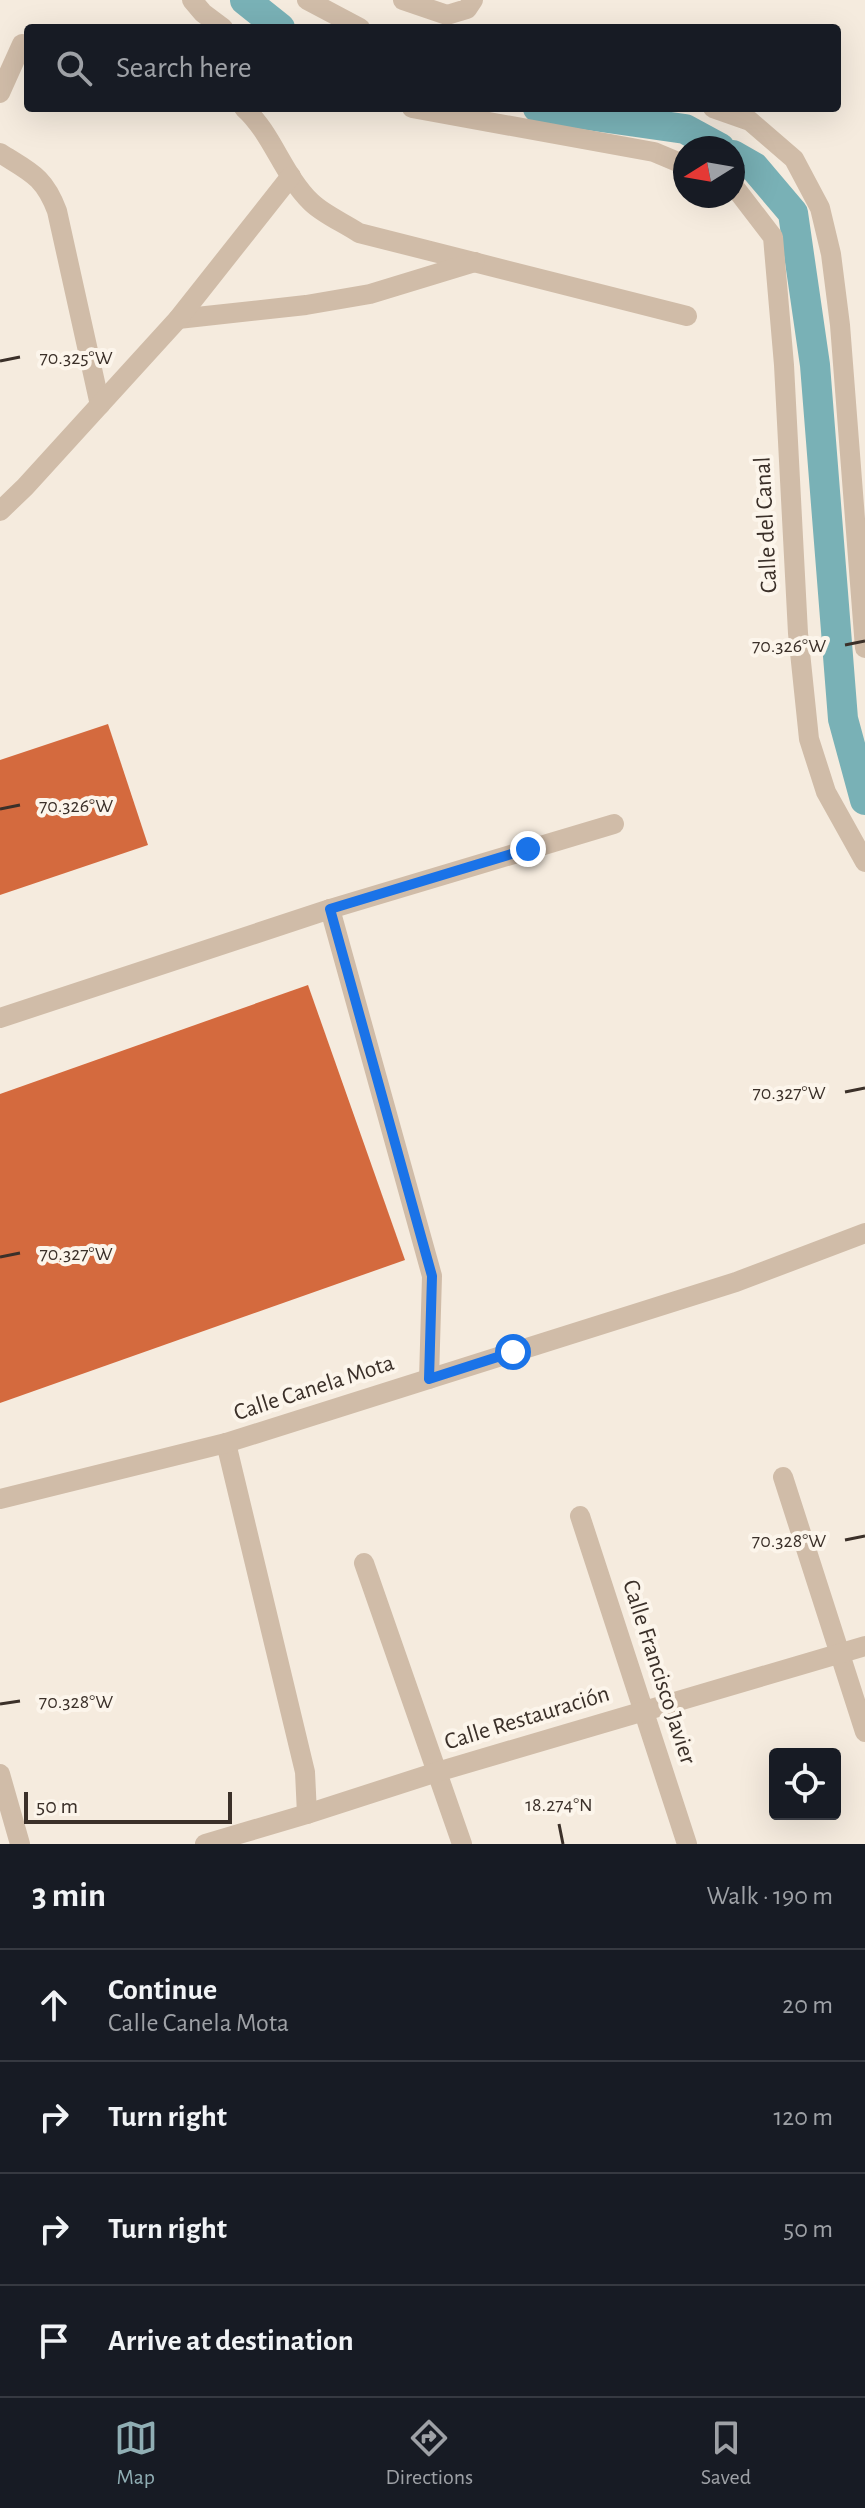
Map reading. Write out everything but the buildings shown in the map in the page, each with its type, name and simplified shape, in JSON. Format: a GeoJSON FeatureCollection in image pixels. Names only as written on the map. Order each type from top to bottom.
{"type":"FeatureCollection","features":[{"type":"Feature","properties":{"kind":"street"},"geometry":{"type":"LineString","coordinates":[[192,0],[218,24]]}},
{"type":"Feature","properties":{"kind":"street"},"geometry":{"type":"LineString","coordinates":[[307,0],[352,24]]}},
{"type":"Feature","properties":{"kind":"street"},"geometry":{"type":"LineString","coordinates":[[403,0],[447,15],[467,9],[473,0]]}},
{"type":"Feature","properties":{"kind":"street"},"geometry":{"type":"LineString","coordinates":[[0,57],[24,45]]}},
{"type":"Feature","properties":{"kind":"street"},"geometry":{"type":"LineString","coordinates":[[0,93],[24,46]]}},
{"type":"Feature","properties":{"kind":"street"},"geometry":{"type":"LineString","coordinates":[[248,112],[312,203],[359,233],[687,316]]}},
{"type":"Feature","properties":{"kind":"street"},"geometry":{"type":"LineString","coordinates":[[434,112],[654,152],[673,160]]}},
{"type":"Feature","properties":{"kind":"street"},"geometry":{"type":"LineString","coordinates":[[724,112],[750,121],[794,159],[820,208],[831,254],[840,325],[865,648]]}},
{"type":"Feature","properties":{"kind":"street"},"geometry":{"type":"LineString","coordinates":[[0,153],[40,179],[49,190],[57,211],[100,405]]}},
{"type":"Feature","properties":{"kind":"street"},"geometry":{"type":"LineString","coordinates":[[0,511],[178,319],[291,176]]}},
{"type":"Feature","properties":{"kind":"street","name":"Calle del Canal"},"geometry":{"type":"LineString","coordinates":[[745,201],[773,237],[784,365],[798,633],[809,739],[826,792],[865,862]]}},
{"type":"Feature","properties":{"kind":"street"},"geometry":{"type":"LineString","coordinates":[[178,319],[306,305],[370,294],[475,262]]}},
{"type":"Feature","properties":{"kind":"street"},"geometry":{"type":"LineString","coordinates":[[0,1018],[330,909],[614,824]]}},
{"type":"Feature","properties":{"kind":"street"},"geometry":{"type":"LineString","coordinates":[[330,909],[432,1276],[429,1379]]}},
{"type":"Feature","properties":{"kind":"street","name":"Calle Canela Mota"},"geometry":{"type":"LineString","coordinates":[[0,1499],[226,1443],[736,1282],[865,1233]]}},
{"type":"Feature","properties":{"kind":"street"},"geometry":{"type":"LineString","coordinates":[[226,1443],[305,1772],[307,1814]]}},
{"type":"Feature","properties":{"kind":"street"},"geometry":{"type":"LineString","coordinates":[[783,1477],[865,1732]]}},
{"type":"Feature","properties":{"kind":"street","name":"Calle Francisco Javier"},"geometry":{"type":"LineString","coordinates":[[580,1516],[687,1844]]}},
{"type":"Feature","properties":{"kind":"street"},"geometry":{"type":"LineString","coordinates":[[364,1563],[462,1844]]}},
{"type":"Feature","properties":{"kind":"street","name":"Calle Restauración"},"geometry":{"type":"LineString","coordinates":[[205,1844],[865,1646]]}},
{"type":"Feature","properties":{"kind":"street"},"geometry":{"type":"LineString","coordinates":[[0,1774],[20,1844]]}},
{"type":"Feature","properties":{"kind":"waterway"},"geometry":{"type":"LineString","coordinates":[[245,0],[275,24]]}},
{"type":"Feature","properties":{"kind":"waterway"},"geometry":{"type":"LineString","coordinates":[[566,112],[685,129],[698,136]]}},
{"type":"Feature","properties":{"kind":"waterway"},"geometry":{"type":"LineString","coordinates":[[745,162],[754,167],[793,213],[815,365],[843,719],[865,800]]}},
{"type":"Feature","properties":{"kind":"route"},"geometry":{"type":"LineString","coordinates":[[513,1352],[429,1379],[432,1276],[330,909],[528,849]]}}]}
